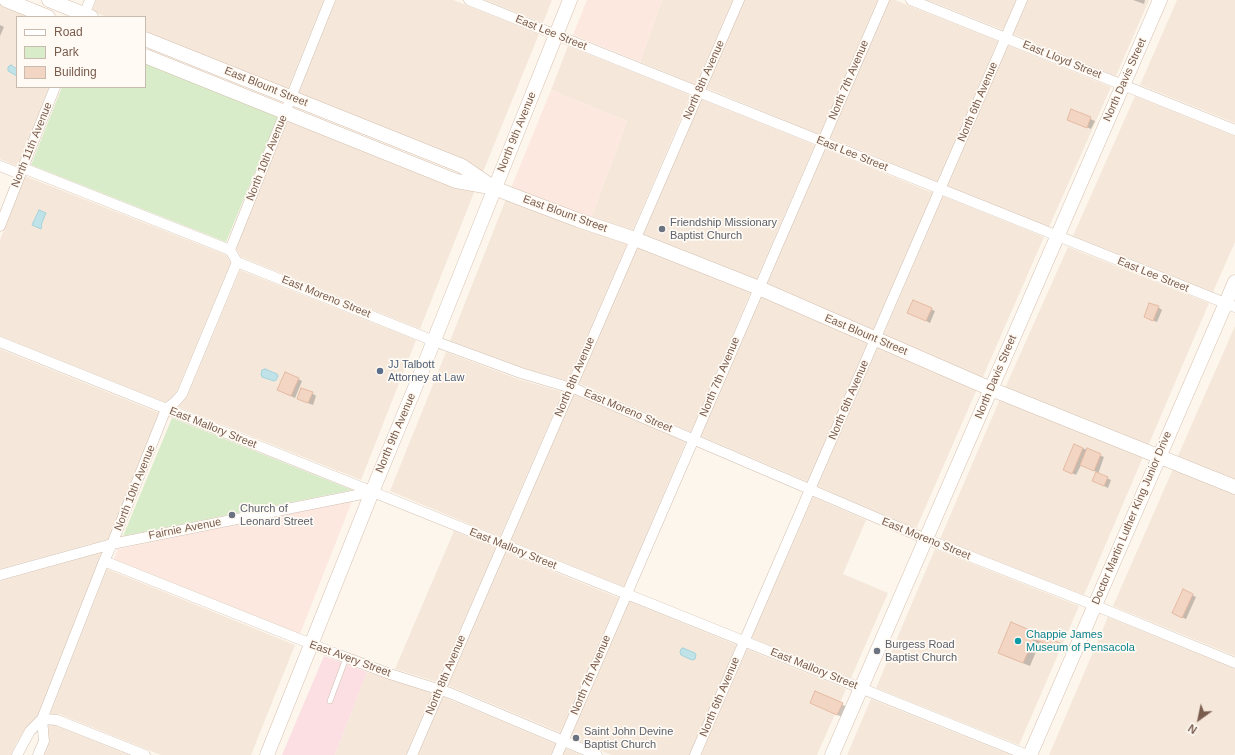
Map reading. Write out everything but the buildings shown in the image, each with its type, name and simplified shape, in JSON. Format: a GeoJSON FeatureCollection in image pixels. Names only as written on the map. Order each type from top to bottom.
{"type":"FeatureCollection","features":[{"type":"Feature","properties":{"kind":"main road"},"geometry":{"type":"LineString","coordinates":[[6,0],[46,16]]}},
{"type":"Feature","properties":{"kind":"main road"},"geometry":{"type":"LineString","coordinates":[[49,0],[86,16]]}},
{"type":"Feature","properties":{"kind":"main road","name":"North 9th Avenue"},"geometry":{"type":"LineString","coordinates":[[267,755],[570,0]]}},
{"type":"Feature","properties":{"kind":"main road","name":"North Davis Street"},"geometry":{"type":"LineString","coordinates":[[832,755],[1160,0]]}},
{"type":"Feature","properties":{"kind":"main road","name":"East Blount Street"},"geometry":{"type":"LineString","coordinates":[[146,39],[462,166],[494,188]]}},
{"type":"Feature","properties":{"kind":"main road","name":"East Blount Street"},"geometry":{"type":"LineString","coordinates":[[146,56],[456,181],[494,188],[578,220],[635,239],[759,288],[991,389],[1235,487]]}},
{"type":"Feature","properties":{"kind":"main road","name":"Doctor Martin Luther King Junior Drive"},"geometry":{"type":"LineString","coordinates":[[1030,755],[1159,457],[1230,306],[1235,282]]}},
{"type":"Feature","properties":{"kind":"street"},"geometry":{"type":"LineString","coordinates":[[86,16],[90,0]]}},
{"type":"Feature","properties":{"kind":"street","name":"North 10th Avenue"},"geometry":{"type":"LineString","coordinates":[[230,250],[330,0]]}},
{"type":"Feature","properties":{"kind":"street","name":"East Lee Street"},"geometry":{"type":"LineString","coordinates":[[469,0],[1230,306]]}},
{"type":"Feature","properties":{"kind":"street","name":"North 8th Avenue"},"geometry":{"type":"LineString","coordinates":[[412,755],[739,0]]}},
{"type":"Feature","properties":{"kind":"street","name":"North 7th Avenue"},"geometry":{"type":"LineString","coordinates":[[557,755],[884,0]]}},
{"type":"Feature","properties":{"kind":"street","name":"East Lloyd Street"},"geometry":{"type":"LineString","coordinates":[[911,0],[1235,130]]}},
{"type":"Feature","properties":{"kind":"street","name":"North 6th Avenue"},"geometry":{"type":"LineString","coordinates":[[695,755],[1022,0]]}},
{"type":"Feature","properties":{"kind":"street","name":"North 11th Avenue"},"geometry":{"type":"LineString","coordinates":[[0,226],[55,88]]}},
{"type":"Feature","properties":{"kind":"street"},"geometry":{"type":"LineString","coordinates":[[0,166],[21,171],[230,250],[237,262]]}},
{"type":"Feature","properties":{"kind":"street","name":"North 10th Avenue"},"geometry":{"type":"LineString","coordinates":[[16,755],[30,731],[42,719],[166,409],[182,394],[237,262]]}},
{"type":"Feature","properties":{"kind":"street","name":"East Moreno Street"},"geometry":{"type":"LineString","coordinates":[[237,262],[434,341],[521,373],[568,388],[571,387],[926,539],[1094,605],[1235,663]]}},
{"type":"Feature","properties":{"kind":"street","name":"East Mallory Street"},"geometry":{"type":"LineString","coordinates":[[0,342],[1027,755]]}},
{"type":"Feature","properties":{"kind":"street","name":"Fairnie Avenue"},"geometry":{"type":"LineString","coordinates":[[0,575],[112,544],[372,492]]}},
{"type":"Feature","properties":{"kind":"street","name":"East Avery Street"},"geometry":{"type":"LineString","coordinates":[[104,561],[311,645],[390,674],[440,689],[597,755]]}},
{"type":"Feature","properties":{"kind":"street"},"geometry":{"type":"LineString","coordinates":[[42,719],[57,720],[145,755]]}},
{"type":"Feature","properties":{"kind":"street","name":"North 10th Avenue"},"geometry":{"type":"LineString","coordinates":[[38,755],[44,741],[42,719]]}},
{"type":"Feature","properties":{"kind":"lane"},"geometry":{"type":"LineString","coordinates":[[330,701],[346,658]]}},
{"type":"Feature","properties":{"kind":"shaded area"},"geometry":{"type":"Polygon","coordinates":[[[96,0],[324,0],[288,90],[146,32],[146,16],[104,16],[92,11],[96,0]]]}},
{"type":"Feature","properties":{"kind":"shaded area"},"geometry":{"type":"Polygon","coordinates":[[[336,0],[453,0],[539,34],[483,172],[298,94],[336,0]]]}},
{"type":"Feature","properties":{"kind":"shaded area"},"geometry":{"type":"Polygon","coordinates":[[[485,0],[552,0],[543,23],[485,0]]]}},
{"type":"Feature","properties":{"kind":"shaded area"},"geometry":{"type":"Polygon","coordinates":[[[587,0],[662,0],[640,62],[573,35],[587,0]]]}},
{"type":"Feature","properties":{"kind":"shaded area"},"geometry":{"type":"Polygon","coordinates":[[[662,0],[733,0],[696,85],[640,62],[662,0]]]}},
{"type":"Feature","properties":{"kind":"shaded area"},"geometry":{"type":"Polygon","coordinates":[[[744,0],[878,0],[820,135],[706,88],[744,0]]]}},
{"type":"Feature","properties":{"kind":"shaded area"},"geometry":{"type":"Polygon","coordinates":[[[889,0],[895,0],[998,41],[938,182],[830,138],[889,0]]]}},
{"type":"Feature","properties":{"kind":"shaded area"},"geometry":{"type":"Polygon","coordinates":[[[927,0],[1017,0],[1003,30],[927,0]]]}},
{"type":"Feature","properties":{"kind":"shaded area"},"geometry":{"type":"Polygon","coordinates":[[[1028,0],[1149,0],[1116,76],[1013,34],[1028,0]]]}},
{"type":"Feature","properties":{"kind":"shaded area"},"geometry":{"type":"Polygon","coordinates":[[[1177,0],[1235,0],[1235,123],[1140,85],[1177,0]]]}},
{"type":"Feature","properties":{"kind":"shaded area"},"geometry":{"type":"Polygon","coordinates":[[[0,4],[30,16],[16,16],[16,88],[49,88],[18,167],[0,159],[0,4]]]}},
{"type":"Feature","properties":{"kind":"shaded area"},"geometry":{"type":"Polygon","coordinates":[[[1008,45],[1111,87],[1049,227],[947,186],[1008,45]]]}},
{"type":"Feature","properties":{"kind":"shaded area"},"geometry":{"type":"Polygon","coordinates":[[[568,46],[691,95],[632,232],[591,218],[627,121],[551,90],[568,46]]]}},
{"type":"Feature","properties":{"kind":"shaded area"},"geometry":{"type":"Polygon","coordinates":[[[551,90],[627,121],[591,218],[511,188],[551,90]]]}},
{"type":"Feature","properties":{"kind":"shaded area"},"geometry":{"type":"Polygon","coordinates":[[[1135,96],[1235,136],[1235,242],[1213,292],[1073,236],[1135,96]]]}},
{"type":"Feature","properties":{"kind":"shaded area"},"geometry":{"type":"Polygon","coordinates":[[[701,99],[815,145],[756,281],[642,235],[701,99]]]}},
{"type":"Feature","properties":{"kind":"shaded area"},"geometry":{"type":"Polygon","coordinates":[[[288,119],[475,190],[420,329],[241,257],[236,248],[288,119]]]}},
{"type":"Feature","properties":{"kind":"shaded area"},"geometry":{"type":"Polygon","coordinates":[[[825,149],[933,193],[873,331],[766,285],[825,149]]]}},
{"type":"Feature","properties":{"kind":"shaded area"},"geometry":{"type":"Polygon","coordinates":[[[25,176],[226,255],[231,263],[177,391],[166,403],[0,336],[0,240],[25,176]]]}},
{"type":"Feature","properties":{"kind":"shaded area"},"geometry":{"type":"Polygon","coordinates":[[[943,196],[1044,237],[982,379],[883,335],[943,196]]]}},
{"type":"Feature","properties":{"kind":"shaded area"},"geometry":{"type":"Polygon","coordinates":[[[506,199],[628,242],[568,381],[523,368],[450,341],[506,199]]]}},
{"type":"Feature","properties":{"kind":"shaded area"},"geometry":{"type":"Polygon","coordinates":[[[637,246],[751,292],[691,432],[578,383],[637,246]]]}},
{"type":"Feature","properties":{"kind":"shaded area"},"geometry":{"type":"Polygon","coordinates":[[[1068,247],[1209,303],[1148,446],[1005,388],[1068,247]]]}},
{"type":"Feature","properties":{"kind":"shaded area"},"geometry":{"type":"Polygon","coordinates":[[[240,270],[416,340],[361,480],[178,407],[187,396],[240,270]]]}},
{"type":"Feature","properties":{"kind":"shaded area"},"geometry":{"type":"Polygon","coordinates":[[[761,296],[868,342],[808,482],[700,436],[761,296]]]}},
{"type":"Feature","properties":{"kind":"shaded area"},"geometry":{"type":"Polygon","coordinates":[[[1235,326],[1235,481],[1177,458],[1235,326]]]}},
{"type":"Feature","properties":{"kind":"shaded area"},"geometry":{"type":"Polygon","coordinates":[[[878,346],[977,389],[916,529],[817,486],[878,346]]]}},
{"type":"Feature","properties":{"kind":"shaded area"},"geometry":{"type":"Polygon","coordinates":[[[0,349],[159,413],[109,539],[0,569],[0,349]]]}},
{"type":"Feature","properties":{"kind":"shaded area"},"geometry":{"type":"Polygon","coordinates":[[[446,352],[518,379],[563,392],[500,537],[390,491],[446,352]]]}},
{"type":"Feature","properties":{"kind":"shaded area"},"geometry":{"type":"Polygon","coordinates":[[[573,394],[686,442],[624,587],[510,541],[573,394]]]}},
{"type":"Feature","properties":{"kind":"shaded area"},"geometry":{"type":"Polygon","coordinates":[[[1000,399],[1143,457],[1084,595],[940,539],[1000,399]]]}},
{"type":"Feature","properties":{"kind":"shaded area"},"geometry":{"type":"Polygon","coordinates":[[[1173,469],[1235,493],[1235,656],[1113,606],[1173,469]]]}},
{"type":"Feature","properties":{"kind":"shaded area"},"geometry":{"type":"Polygon","coordinates":[[[813,497],[866,520],[843,574],[888,593],[851,678],[751,638],[813,497]]]}},
{"type":"Feature","properties":{"kind":"shaded area"},"geometry":{"type":"Polygon","coordinates":[[[352,501],[300,634],[114,559],[118,549],[352,501]]]}},
{"type":"Feature","properties":{"kind":"shaded area"},"geometry":{"type":"Polygon","coordinates":[[[454,531],[496,548],[437,682],[395,669],[454,531]]]}},
{"type":"Feature","properties":{"kind":"shaded area"},"geometry":{"type":"Polygon","coordinates":[[[935,549],[1079,606],[1019,745],[876,688],[935,549]]]}},
{"type":"Feature","properties":{"kind":"shaded area"},"geometry":{"type":"Polygon","coordinates":[[[103,552],[39,714],[26,729],[11,755],[0,755],[0,581],[103,552]]]}},
{"type":"Feature","properties":{"kind":"shaded area"},"geometry":{"type":"Polygon","coordinates":[[[505,552],[619,598],[561,733],[447,685],[505,552]]]}},
{"type":"Feature","properties":{"kind":"shaded area"},"geometry":{"type":"Polygon","coordinates":[[[107,569],[295,645],[251,755],[161,755],[59,714],[50,714],[107,569]]]}},
{"type":"Feature","properties":{"kind":"shaded area"},"geometry":{"type":"Polygon","coordinates":[[[629,601],[737,645],[690,755],[611,755],[570,737],[629,601]]]}},
{"type":"Feature","properties":{"kind":"shaded area"},"geometry":{"type":"Polygon","coordinates":[[[1108,617],[1235,669],[1234,755],[1049,755],[1108,617]]]}},
{"type":"Feature","properties":{"kind":"shaded area"},"geometry":{"type":"Polygon","coordinates":[[[747,649],[846,689],[817,755],[701,755],[747,649]]]}},
{"type":"Feature","properties":{"kind":"shaded area"},"geometry":{"type":"Polygon","coordinates":[[[324,656],[367,672],[335,755],[282,755],[324,656]]]}},
{"type":"Feature","properties":{"kind":"shaded area"},"geometry":{"type":"Polygon","coordinates":[[[367,672],[433,693],[406,755],[335,755],[367,672]]]}},
{"type":"Feature","properties":{"kind":"shaded area"},"geometry":{"type":"Polygon","coordinates":[[[442,696],[556,744],[551,755],[417,755],[442,696]]]}},
{"type":"Feature","properties":{"kind":"shaded area"},"geometry":{"type":"Polygon","coordinates":[[[871,699],[1011,755],[847,755],[871,699]]]}},
{"type":"Feature","properties":{"kind":"shaded area"},"geometry":{"type":"Polygon","coordinates":[[[48,725],[55,725],[129,755],[44,755],[49,740],[48,725]]]}},
{"type":"Feature","properties":{"kind":"shaded area"},"geometry":{"type":"Polygon","coordinates":[[[565,748],[582,755],[562,755],[565,748]]]}},
{"type":"Feature","properties":{"kind":"green space"},"geometry":{"type":"Polygon","coordinates":[[[146,61],[279,114],[226,242],[31,165],[62,88],[146,88],[146,61]]]}},
{"type":"Feature","properties":{"kind":"green space"},"geometry":{"type":"Polygon","coordinates":[[[172,418],[352,490],[123,536],[172,418]]]}},
{"type":"Feature","properties":{"kind":"water"},"geometry":{"type":"Polygon","coordinates":[[[11,65],[16,68],[16,75],[8,71],[8,67],[11,65]]]}},
{"type":"Feature","properties":{"kind":"water"},"geometry":{"type":"Polygon","coordinates":[[[39,210],[46,213],[41,229],[32,225],[39,210]]]}},
{"type":"Feature","properties":{"kind":"water"},"geometry":{"type":"Polygon","coordinates":[[[265,369],[277,374],[278,376],[276,380],[274,381],[262,377],[262,370],[265,369]]]}},
{"type":"Feature","properties":{"kind":"water"},"geometry":{"type":"Polygon","coordinates":[[[683,648],[695,653],[695,659],[692,660],[681,655],[680,652],[683,648]]]}},
{"type":"Feature","properties":{"kind":"place","name":"Friendship Missionary Baptist Church"},"geometry":{"type":"Point","coordinates":[662,229]}},
{"type":"Feature","properties":{"kind":"place","name":"JJ Talbott Attorney at Law"},"geometry":{"type":"Point","coordinates":[380,371]}},
{"type":"Feature","properties":{"kind":"place","name":"Church of Leonard Street"},"geometry":{"type":"Point","coordinates":[232,515]}},
{"type":"Feature","properties":{"kind":"place","name":"Chappie James Museum of Pensacola"},"geometry":{"type":"Point","coordinates":[1018,641]}},
{"type":"Feature","properties":{"kind":"place","name":"Burgess Road Baptist Church"},"geometry":{"type":"Point","coordinates":[877,651]}},
{"type":"Feature","properties":{"kind":"place","name":"Saint John Devine Baptist Church"},"geometry":{"type":"Point","coordinates":[576,738]}}]}
